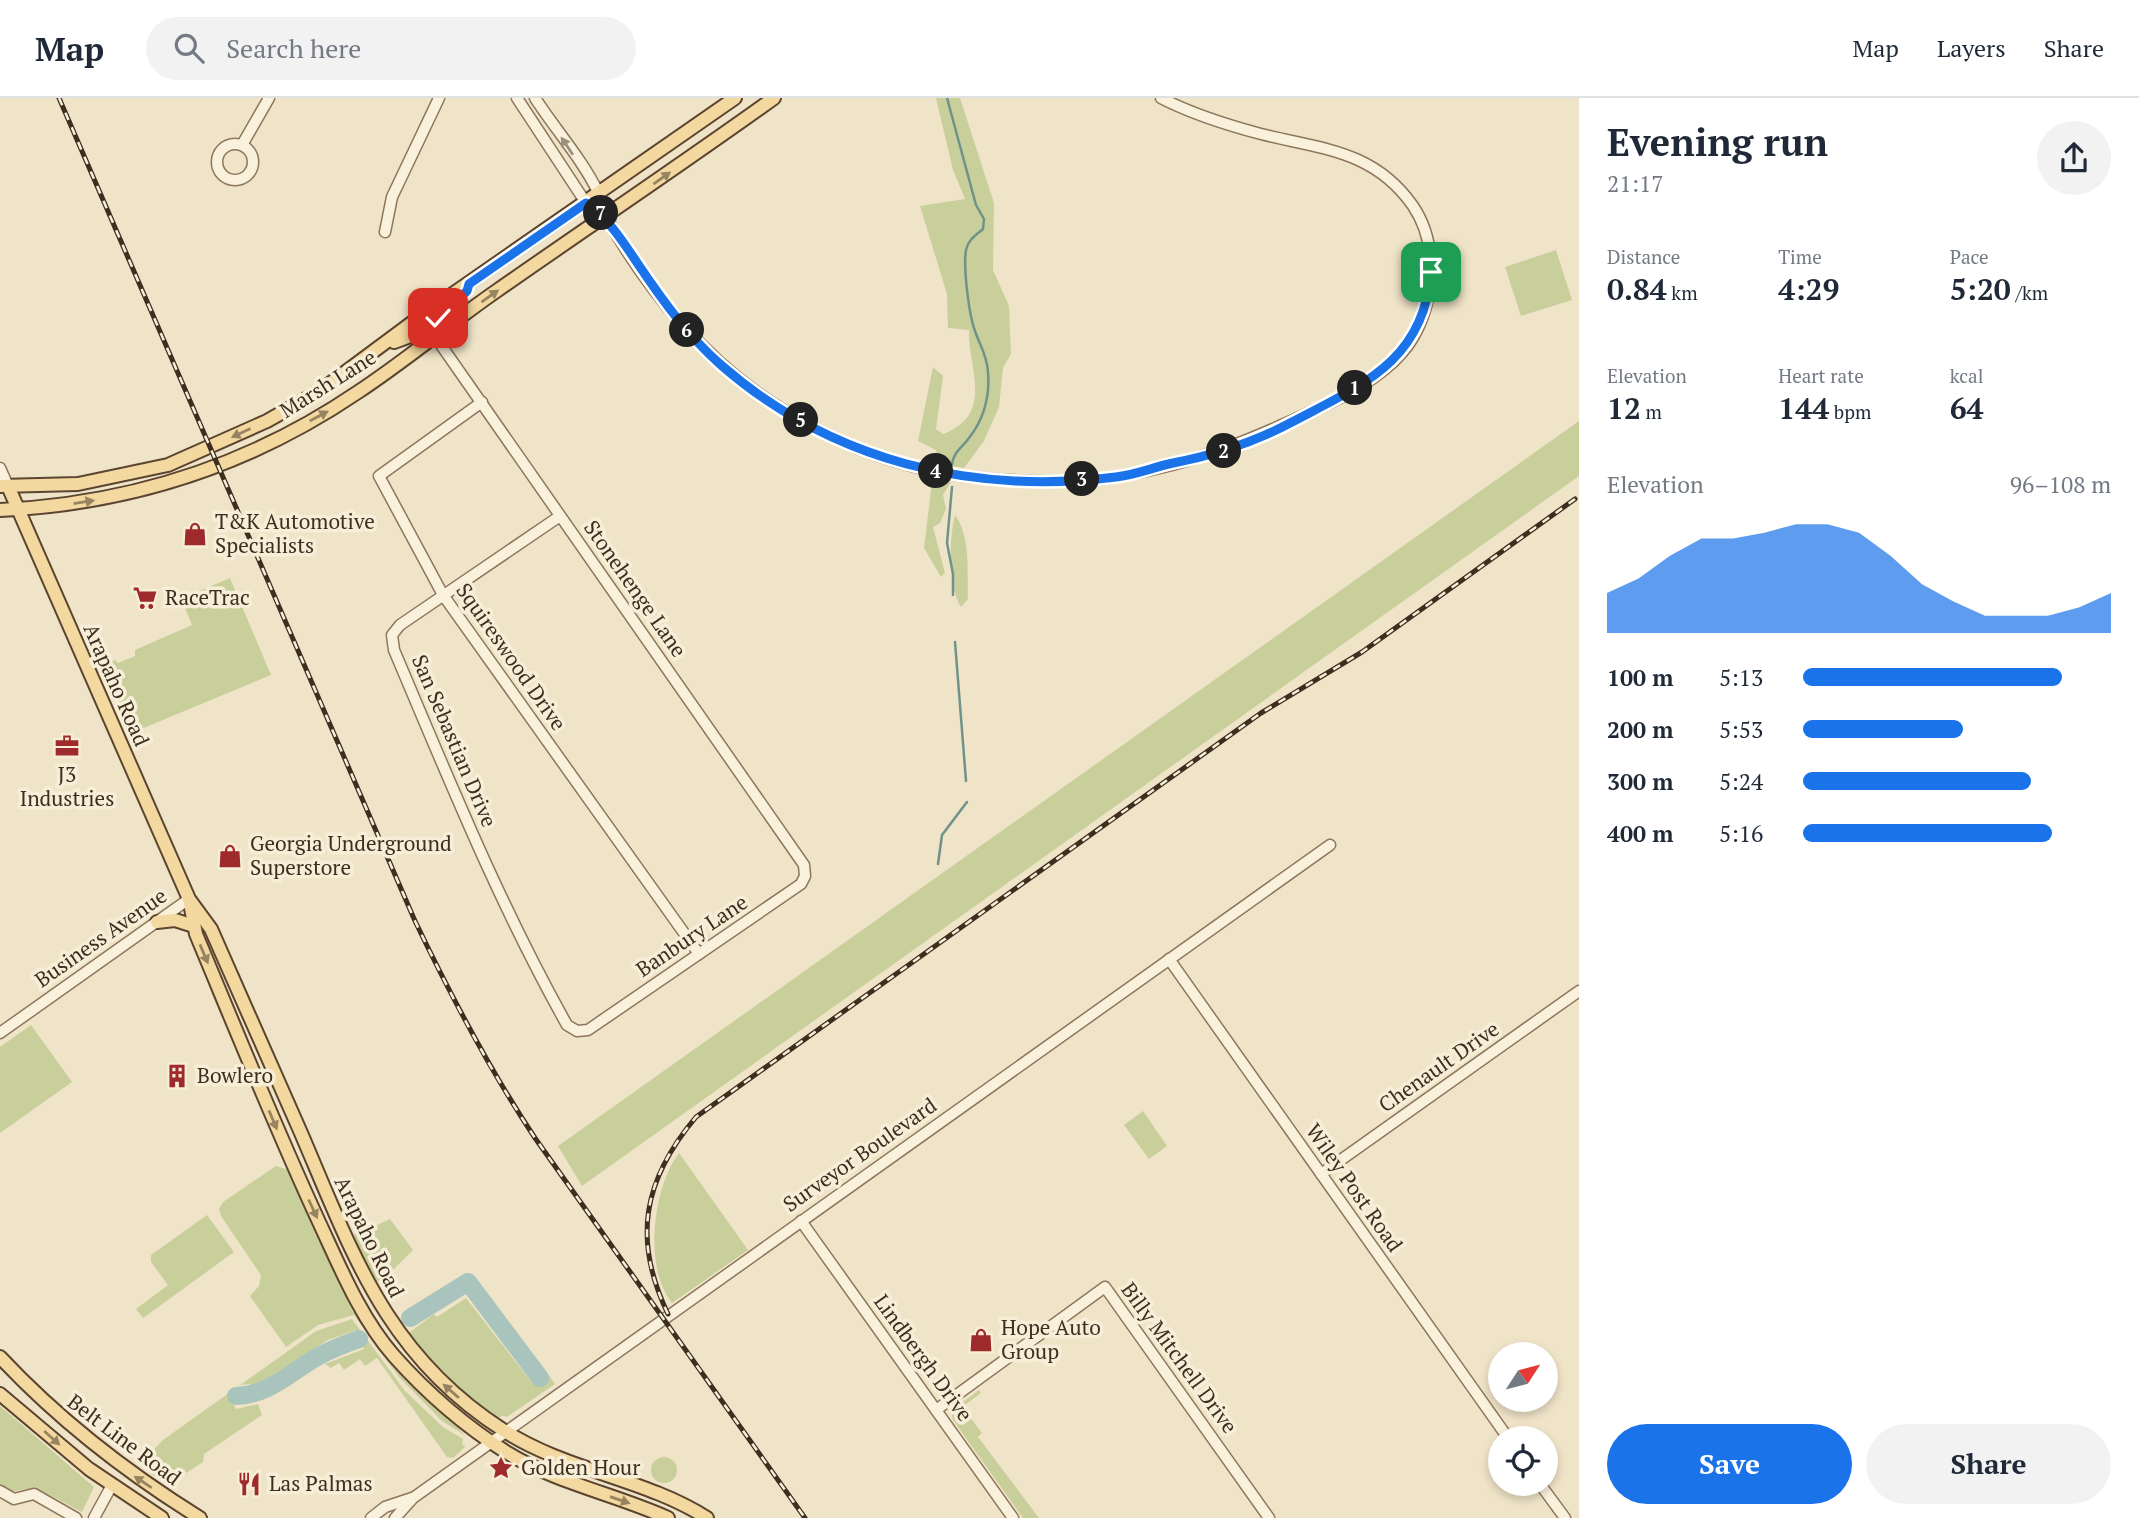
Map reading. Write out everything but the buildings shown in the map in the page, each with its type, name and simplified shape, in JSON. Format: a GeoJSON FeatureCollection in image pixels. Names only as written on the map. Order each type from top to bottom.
{"type":"FeatureCollection","features":[{"type":"Feature","properties":{"kind":"main road","name":"Marsh Lane"},"geometry":{"type":"LineString","coordinates":[[4,486],[78,484],[168,465],[267,421],[320,391],[736,98]]}},
{"type":"Feature","properties":{"kind":"main road","name":"Marsh Lane"},"geometry":{"type":"LineString","coordinates":[[0,510],[122,497],[176,483],[331,410],[774,98]]}},
{"type":"Feature","properties":{"kind":"main road"},"geometry":{"type":"LineString","coordinates":[[382,346],[414,335],[434,335],[440,314],[467,291],[469,284]]}},
{"type":"Feature","properties":{"kind":"main road","name":"Arapaho Road"},"geometry":{"type":"LineString","coordinates":[[4,486],[189,899],[211,929],[371,1293],[396,1330],[439,1380],[506,1432],[541,1451],[643,1488],[702,1516]]}},
{"type":"Feature","properties":{"kind":"main road","name":"Arapaho Road"},"geometry":{"type":"LineString","coordinates":[[189,899],[194,926],[284,1147],[368,1320],[393,1354],[423,1387],[491,1442],[566,1481],[668,1518]]}},
{"type":"Feature","properties":{"kind":"main road"},"geometry":{"type":"LineString","coordinates":[[157,922],[175,920],[194,926]]}},
{"type":"Feature","properties":{"kind":"main road","name":"Belt Line Road"},"geometry":{"type":"LineString","coordinates":[[0,1357],[82,1437],[140,1480],[200,1518]]}},
{"type":"Feature","properties":{"kind":"main road","name":"Belt Line Road"},"geometry":{"type":"LineString","coordinates":[[0,1394],[112,1486],[162,1518]]}},
{"type":"Feature","properties":{"kind":"street"},"geometry":{"type":"LineString","coordinates":[[242,145],[269,98]]}},
{"type":"Feature","properties":{"kind":"street"},"geometry":{"type":"LineString","coordinates":[[385,232],[392,197],[439,98]]}},
{"type":"Feature","properties":{"kind":"street"},"geometry":{"type":"LineString","coordinates":[[606,217],[586,203],[519,103],[536,98],[599,193],[606,217],[666,304],[720,364],[778,407],[859,451],[960,476],[1041,481],[1118,477],[1207,457],[1285,426],[1349,392],[1401,355],[1420,323],[1429,299],[1430,245],[1413,207],[1387,177],[1342,152],[1259,133],[1161,98]]}},
{"type":"Feature","properties":{"kind":"street","name":"Stonehenge Lane"},"geometry":{"type":"LineString","coordinates":[[434,335],[804,865]]}},
{"type":"Feature","properties":{"kind":"street","name":"Squireswood Drive"},"geometry":{"type":"LineString","coordinates":[[482,402],[379,477],[443,595],[699,954]]}},
{"type":"Feature","properties":{"kind":"street"},"geometry":{"type":"LineString","coordinates":[[0,468],[4,486]]}},
{"type":"Feature","properties":{"kind":"street","name":"San Sebastian Drive"},"geometry":{"type":"LineString","coordinates":[[560,516],[400,625],[392,635],[394,650],[488,871],[529,958],[567,1025],[577,1031],[588,1030]]}},
{"type":"Feature","properties":{"kind":"street","name":"Surveyor Boulevard"},"geometry":{"type":"LineString","coordinates":[[395,1518],[413,1498],[1329,845]]}},
{"type":"Feature","properties":{"kind":"street","name":"Banbury Lane"},"geometry":{"type":"LineString","coordinates":[[588,1030],[801,884],[805,876],[804,865]]}},
{"type":"Feature","properties":{"kind":"street","name":"Business Avenue"},"geometry":{"type":"LineString","coordinates":[[0,1032],[189,899]]}},
{"type":"Feature","properties":{"kind":"street","name":"Wiley Post Road"},"geometry":{"type":"LineString","coordinates":[[1169,959],[1500,1426]]}},
{"type":"Feature","properties":{"kind":"street","name":"Chenault Drive"},"geometry":{"type":"LineString","coordinates":[[1321,1174],[1579,991]]}},
{"type":"Feature","properties":{"kind":"street","name":"Lindbergh Drive"},"geometry":{"type":"LineString","coordinates":[[801,1221],[1013,1518]]}},
{"type":"Feature","properties":{"kind":"street","name":"Billy Mitchell Drive"},"geometry":{"type":"LineString","coordinates":[[936,1410],[1105,1287],[1269,1518]]}},
{"type":"Feature","properties":{"kind":"street"},"geometry":{"type":"LineString","coordinates":[[94,1518],[112,1486]]}},
{"type":"Feature","properties":{"kind":"street"},"geometry":{"type":"LineString","coordinates":[[0,1491],[14,1499],[34,1494],[76,1518]]}},
{"type":"Feature","properties":{"kind":"street"},"geometry":{"type":"LineString","coordinates":[[1549,1496],[1565,1518]]}},
{"type":"Feature","properties":{"kind":"street","name":"Surveyor Boulevard"},"geometry":{"type":"LineString","coordinates":[[371,1518],[385,1507],[413,1498]]}},
{"type":"Feature","properties":{"kind":"green space"},"geometry":{"type":"Polygon","coordinates":[[[936,98],[960,98],[994,203],[993,270],[1009,306],[1011,354],[1003,368],[999,407],[984,441],[964,468],[938,464],[936,450],[918,441],[933,367],[943,376],[936,429],[943,434],[959,425],[969,415],[974,403],[975,389],[969,330],[948,328],[947,294],[920,206],[965,199],[953,170],[936,98]]]}},
{"type":"Feature","properties":{"kind":"green space"},"geometry":{"type":"Polygon","coordinates":[[[1556,250],[1572,300],[1521,316],[1505,267],[1556,250]]]}},
{"type":"Feature","properties":{"kind":"green space"},"geometry":{"type":"Polygon","coordinates":[[[1579,421],[1579,476],[582,1186],[558,1146],[1579,421]]]}},
{"type":"Feature","properties":{"kind":"green space"},"geometry":{"type":"Polygon","coordinates":[[[932,482],[951,482],[943,495],[946,509],[940,523],[933,527],[945,573],[941,577],[924,548],[932,482]]]}},
{"type":"Feature","properties":{"kind":"green space"},"geometry":{"type":"Polygon","coordinates":[[[955,515],[964,533],[967,556],[968,599],[961,607],[954,587],[951,562],[955,515]]]}},
{"type":"Feature","properties":{"kind":"green space"},"geometry":{"type":"Polygon","coordinates":[[[230,578],[271,675],[134,732],[126,720],[104,664],[115,660],[118,663],[135,656],[135,650],[192,625],[181,599],[230,578]]]}},
{"type":"Feature","properties":{"kind":"green space"},"geometry":{"type":"Polygon","coordinates":[[[31,1025],[72,1082],[0,1133],[0,1047],[31,1025]]]}},
{"type":"Feature","properties":{"kind":"green space"},"geometry":{"type":"Polygon","coordinates":[[[1143,1111],[1167,1146],[1149,1159],[1124,1125],[1143,1111]]]}},
{"type":"Feature","properties":{"kind":"green space"},"geometry":{"type":"Polygon","coordinates":[[[679,1153],[748,1250],[672,1303],[663,1288],[657,1269],[655,1227],[663,1186],[679,1153]]]}},
{"type":"Feature","properties":{"kind":"green space"},"geometry":{"type":"Polygon","coordinates":[[[276,1166],[289,1170],[349,1296],[347,1301],[353,1312],[359,1314],[399,1370],[466,1436],[442,1421],[399,1377],[354,1315],[318,1325],[286,1347],[250,1296],[259,1286],[261,1275],[219,1209],[223,1202],[276,1166]]]}},
{"type":"Feature","properties":{"kind":"green space"},"geometry":{"type":"Polygon","coordinates":[[[207,1215],[234,1252],[143,1318],[136,1309],[168,1285],[151,1262],[151,1255],[207,1215]]]}},
{"type":"Feature","properties":{"kind":"green space"},"geometry":{"type":"Polygon","coordinates":[[[390,1219],[413,1250],[386,1277],[375,1283],[371,1280],[354,1235],[358,1228],[367,1222],[371,1228],[390,1219]]]}},
{"type":"Feature","properties":{"kind":"green space"},"geometry":{"type":"Polygon","coordinates":[[[466,1298],[533,1384],[548,1374],[555,1384],[507,1417],[494,1417],[470,1403],[446,1381],[406,1335],[434,1314],[437,1317],[466,1298]]]}},
{"type":"Feature","properties":{"kind":"green space"},"geometry":{"type":"Polygon","coordinates":[[[352,1319],[405,1391],[443,1427],[463,1439],[462,1445],[466,1446],[453,1458],[447,1457],[377,1358],[365,1366],[360,1359],[344,1370],[339,1363],[331,1368],[325,1364],[364,1349],[356,1330],[328,1340],[260,1383],[240,1385],[316,1331],[352,1319]]]}},
{"type":"Feature","properties":{"kind":"green space"},"geometry":{"type":"Polygon","coordinates":[[[233,1390],[232,1401],[236,1409],[258,1404],[262,1415],[204,1454],[203,1462],[168,1485],[148,1472],[151,1452],[163,1440],[233,1390]]]}},
{"type":"Feature","properties":{"kind":"green space"},"geometry":{"type":"Polygon","coordinates":[[[979,1390],[981,1393],[962,1407],[982,1433],[978,1437],[1039,1518],[1023,1518],[953,1420],[951,1411],[979,1390]]]}},
{"type":"Feature","properties":{"kind":"green space"},"geometry":{"type":"Polygon","coordinates":[[[0,1406],[94,1487],[82,1512],[39,1491],[12,1492],[0,1486],[0,1406]]]}},
{"type":"Feature","properties":{"kind":"green space"},"geometry":{"type":"Polygon","coordinates":[[[664,1457],[673,1461],[677,1470],[673,1479],[664,1483],[655,1479],[651,1470],[655,1461],[664,1457]]]}},
{"type":"Feature","properties":{"kind":"waterway"},"geometry":{"type":"LineString","coordinates":[[947,98],[976,205],[984,219],[983,229],[967,246],[965,268],[971,314],[988,372],[987,399],[982,415],[974,431],[956,453],[952,465]]}},
{"type":"Feature","properties":{"kind":"waterway"},"geometry":{"type":"LineString","coordinates":[[952,487],[947,543],[953,574],[953,595]]}},
{"type":"Feature","properties":{"kind":"waterway"},"geometry":{"type":"LineString","coordinates":[[955,642],[966,781]]}},
{"type":"Feature","properties":{"kind":"waterway"},"geometry":{"type":"LineString","coordinates":[[938,864],[942,835],[967,802]]}},
{"type":"Feature","properties":{"kind":"waterway"},"geometry":{"type":"LineString","coordinates":[[410,1318],[468,1282],[540,1378]]}},
{"type":"Feature","properties":{"kind":"waterway"},"geometry":{"type":"LineString","coordinates":[[236,1396],[266,1389],[321,1355],[359,1339]]}},
{"type":"Feature","properties":{"kind":"railway"},"geometry":{"type":"LineString","coordinates":[[59,98],[415,921],[457,1004],[486,1059],[535,1138],[805,1518]]}},
{"type":"Feature","properties":{"kind":"railway"},"geometry":{"type":"LineString","coordinates":[[668,1314],[650,1260],[647,1235],[649,1211],[654,1187],[664,1164],[696,1117],[1261,713],[1362,652],[1575,499]]}},
{"type":"Feature","properties":{"kind":"place","name":"T&K Automotive Specialists"},"geometry":{"type":"Point","coordinates":[195,534]}},
{"type":"Feature","properties":{"kind":"place","name":"RaceTrac"},"geometry":{"type":"Point","coordinates":[145,598]}},
{"type":"Feature","properties":{"kind":"place","name":"J3 Industries"},"geometry":{"type":"Point","coordinates":[67,746]}},
{"type":"Feature","properties":{"kind":"place","name":"Georgia Underground Superstore"},"geometry":{"type":"Point","coordinates":[230,856]}},
{"type":"Feature","properties":{"kind":"place","name":"Bowlero"},"geometry":{"type":"Point","coordinates":[177,1076]}},
{"type":"Feature","properties":{"kind":"place","name":"Hope Auto Group"},"geometry":{"type":"Point","coordinates":[981,1340]}},
{"type":"Feature","properties":{"kind":"place","name":"Golden Hour"},"geometry":{"type":"Point","coordinates":[501,1468]}},
{"type":"Feature","properties":{"kind":"place","name":"Las Palmas"},"geometry":{"type":"Point","coordinates":[249,1484]}},
{"type":"Feature","properties":{"kind":"route"},"geometry":{"type":"LineString","coordinates":[[438,318],[467,291],[469,284],[586,203],[606,217],[666,304],[720,364],[778,407],[821,432],[859,451],[960,476],[1041,481],[1076,480],[1118,477],[1207,457],[1285,426],[1349,392],[1401,355],[1420,323],[1429,299],[1431,272]]}}]}
